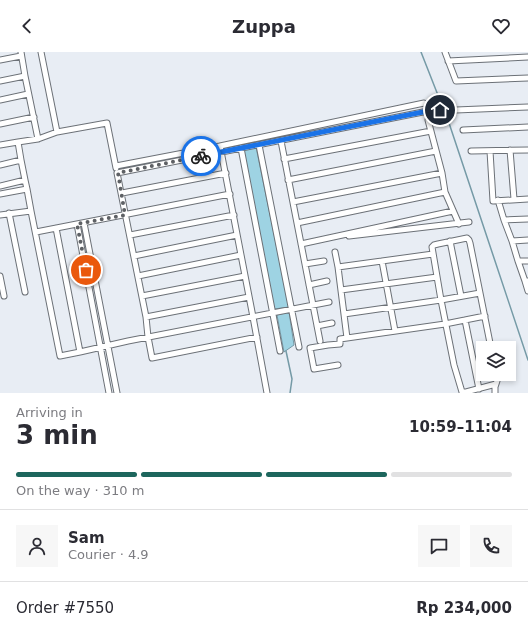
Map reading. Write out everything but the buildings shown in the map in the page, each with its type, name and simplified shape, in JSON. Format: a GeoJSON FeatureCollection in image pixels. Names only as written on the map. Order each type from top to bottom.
{"type":"FeatureCollection","features":[{"type":"Feature","properties":{"kind":"street"},"geometry":{"type":"LineString","coordinates":[[41,52],[57,132]]}},
{"type":"Feature","properties":{"kind":"street"},"geometry":{"type":"LineString","coordinates":[[444,52],[456,81],[528,78]]}},
{"type":"Feature","properties":{"kind":"street"},"geometry":{"type":"LineString","coordinates":[[0,60],[21,54],[38,139]]}},
{"type":"Feature","properties":{"kind":"street"},"geometry":{"type":"LineString","coordinates":[[448,61],[528,57]]}},
{"type":"Feature","properties":{"kind":"street"},"geometry":{"type":"LineString","coordinates":[[0,81],[25,76]]}},
{"type":"Feature","properties":{"kind":"street"},"geometry":{"type":"LineString","coordinates":[[0,100],[28,94]]}},
{"type":"Feature","properties":{"kind":"street"},"geometry":{"type":"LineString","coordinates":[[116,166],[220,146],[424,102],[437,110]]}},
{"type":"Feature","properties":{"kind":"street"},"geometry":{"type":"LineString","coordinates":[[118,173],[437,110],[528,107]]}},
{"type":"Feature","properties":{"kind":"street"},"geometry":{"type":"LineString","coordinates":[[437,110],[428,120],[442,173],[445,192],[459,224]]}},
{"type":"Feature","properties":{"kind":"street"},"geometry":{"type":"LineString","coordinates":[[0,124],[34,117]]}},
{"type":"Feature","properties":{"kind":"street"},"geometry":{"type":"LineString","coordinates":[[0,145],[38,139],[57,132],[107,123],[142,296],[152,358],[257,337]]}},
{"type":"Feature","properties":{"kind":"street"},"geometry":{"type":"LineString","coordinates":[[463,130],[528,127]]}},
{"type":"Feature","properties":{"kind":"street"},"geometry":{"type":"LineString","coordinates":[[284,159],[431,131]]}},
{"type":"Feature","properties":{"kind":"street"},"geometry":{"type":"LineString","coordinates":[[281,141],[320,341]]}},
{"type":"Feature","properties":{"kind":"street"},"geometry":{"type":"LineString","coordinates":[[18,142],[60,356],[128,341],[329,302]]}},
{"type":"Feature","properties":{"kind":"street"},"geometry":{"type":"LineString","coordinates":[[259,145],[299,347]]}},
{"type":"Feature","properties":{"kind":"street"},"geometry":{"type":"LineString","coordinates":[[220,146],[267,393]]}},
{"type":"Feature","properties":{"kind":"street"},"geometry":{"type":"LineString","coordinates":[[241,148],[280,351]]}},
{"type":"Feature","properties":{"kind":"street"},"geometry":{"type":"LineString","coordinates":[[510,150],[514,199]]}},
{"type":"Feature","properties":{"kind":"street"},"geometry":{"type":"LineString","coordinates":[[471,151],[528,150]]}},
{"type":"Feature","properties":{"kind":"street"},"geometry":{"type":"LineString","coordinates":[[288,180],[436,151]]}},
{"type":"Feature","properties":{"kind":"street"},"geometry":{"type":"LineString","coordinates":[[490,151],[493,201],[528,199]]}},
{"type":"Feature","properties":{"kind":"street"},"geometry":{"type":"LineString","coordinates":[[0,165],[21,160]]}},
{"type":"Feature","properties":{"kind":"street"},"geometry":{"type":"LineString","coordinates":[[122,193],[226,173]]}},
{"type":"Feature","properties":{"kind":"street"},"geometry":{"type":"LineString","coordinates":[[293,202],[442,173]]}},
{"type":"Feature","properties":{"kind":"street"},"geometry":{"type":"LineString","coordinates":[[0,186],[25,180]]}},
{"type":"Feature","properties":{"kind":"street"},"geometry":{"type":"LineString","coordinates":[[0,194],[27,189]]}},
{"type":"Feature","properties":{"kind":"street"},"geometry":{"type":"LineString","coordinates":[[297,223],[445,192]]}},
{"type":"Feature","properties":{"kind":"street"},"geometry":{"type":"LineString","coordinates":[[36,232],[230,194]]}},
{"type":"Feature","properties":{"kind":"street"},"geometry":{"type":"LineString","coordinates":[[498,200],[526,281],[528,291]]}},
{"type":"Feature","properties":{"kind":"street"},"geometry":{"type":"LineString","coordinates":[[0,215],[31,211]]}},
{"type":"Feature","properties":{"kind":"street"},"geometry":{"type":"LineString","coordinates":[[301,244],[453,211]]}},
{"type":"Feature","properties":{"kind":"street"},"geometry":{"type":"LineString","coordinates":[[9,213],[25,292]]}},
{"type":"Feature","properties":{"kind":"street"},"geometry":{"type":"LineString","coordinates":[[130,235],[234,215]]}},
{"type":"Feature","properties":{"kind":"street"},"geometry":{"type":"LineString","coordinates":[[504,220],[528,219]]}},
{"type":"Feature","properties":{"kind":"street"},"geometry":{"type":"LineString","coordinates":[[319,240],[469,222]]}},
{"type":"Feature","properties":{"kind":"street"},"geometry":{"type":"LineString","coordinates":[[84,223],[117,393]]}},
{"type":"Feature","properties":{"kind":"street"},"geometry":{"type":"LineString","coordinates":[[77,224],[109,393]]}},
{"type":"Feature","properties":{"kind":"street"},"geometry":{"type":"LineString","coordinates":[[56,228],[80,352]]}},
{"type":"Feature","properties":{"kind":"street"},"geometry":{"type":"LineString","coordinates":[[134,256],[237,234]]}},
{"type":"Feature","properties":{"kind":"street"},"geometry":{"type":"LineString","coordinates":[[490,341],[469,240],[467,238],[434,245],[432,247],[445,324],[454,365],[462,392],[496,384]]}},
{"type":"Feature","properties":{"kind":"street"},"geometry":{"type":"LineString","coordinates":[[512,241],[528,240]]}},
{"type":"Feature","properties":{"kind":"street"},"geometry":{"type":"LineString","coordinates":[[450,241],[461,296]]}},
{"type":"Feature","properties":{"kind":"street"},"geometry":{"type":"LineString","coordinates":[[335,252],[347,338]]}},
{"type":"Feature","properties":{"kind":"street"},"geometry":{"type":"LineString","coordinates":[[338,267],[433,254]]}},
{"type":"Feature","properties":{"kind":"street"},"geometry":{"type":"LineString","coordinates":[[138,276],[241,255]]}},
{"type":"Feature","properties":{"kind":"street"},"geometry":{"type":"LineString","coordinates":[[305,264],[324,261]]}},
{"type":"Feature","properties":{"kind":"street"},"geometry":{"type":"LineString","coordinates":[[382,261],[395,331]]}},
{"type":"Feature","properties":{"kind":"street"},"geometry":{"type":"LineString","coordinates":[[518,261],[528,261]]}},
{"type":"Feature","properties":{"kind":"street"},"geometry":{"type":"LineString","coordinates":[[0,276],[4,296]]}},
{"type":"Feature","properties":{"kind":"street"},"geometry":{"type":"LineString","coordinates":[[142,296],[245,276]]}},
{"type":"Feature","properties":{"kind":"street"},"geometry":{"type":"LineString","coordinates":[[341,290],[437,277]]}},
{"type":"Feature","properties":{"kind":"street"},"geometry":{"type":"LineString","coordinates":[[309,285],[327,281]]}},
{"type":"Feature","properties":{"kind":"street"},"geometry":{"type":"LineString","coordinates":[[344,314],[441,300],[480,292]]}},
{"type":"Feature","properties":{"kind":"street"},"geometry":{"type":"LineString","coordinates":[[146,317],[249,297]]}},
{"type":"Feature","properties":{"kind":"street"},"geometry":{"type":"LineString","coordinates":[[338,365],[314,370],[310,348],[340,344],[340,339],[445,324],[485,316]]}},
{"type":"Feature","properties":{"kind":"street"},"geometry":{"type":"LineString","coordinates":[[465,320],[479,389]]}},
{"type":"Feature","properties":{"kind":"street"},"geometry":{"type":"LineString","coordinates":[[317,326],[332,323]]}},
{"type":"Feature","properties":{"kind":"street"},"geometry":{"type":"LineString","coordinates":[[494,393],[497,381]]}},
{"type":"Feature","properties":{"kind":"water"},"geometry":{"type":"Polygon","coordinates":[[[256,147],[289,307],[274,309],[243,150],[256,147]]]}},
{"type":"Feature","properties":{"kind":"water"},"geometry":{"type":"Polygon","coordinates":[[[289,312],[294,345],[284,352],[277,315],[289,312]]]}},
{"type":"Feature","properties":{"kind":"waterway"},"geometry":{"type":"LineString","coordinates":[[421,52],[443,108]]}},
{"type":"Feature","properties":{"kind":"waterway"},"geometry":{"type":"LineString","coordinates":[[445,111],[528,360]]}},
{"type":"Feature","properties":{"kind":"waterway"},"geometry":{"type":"LineString","coordinates":[[286,351],[292,379],[290,393]]}},
{"type":"Feature","properties":{"kind":"way so far"},"geometry":{"type":"LineString","coordinates":[[86,270],[77,224],[125,215],[118,173],[201,156]]}},
{"type":"Feature","properties":{"kind":"route"},"geometry":{"type":"LineString","coordinates":[[201,156],[433,110],[440,110]]}}]}
